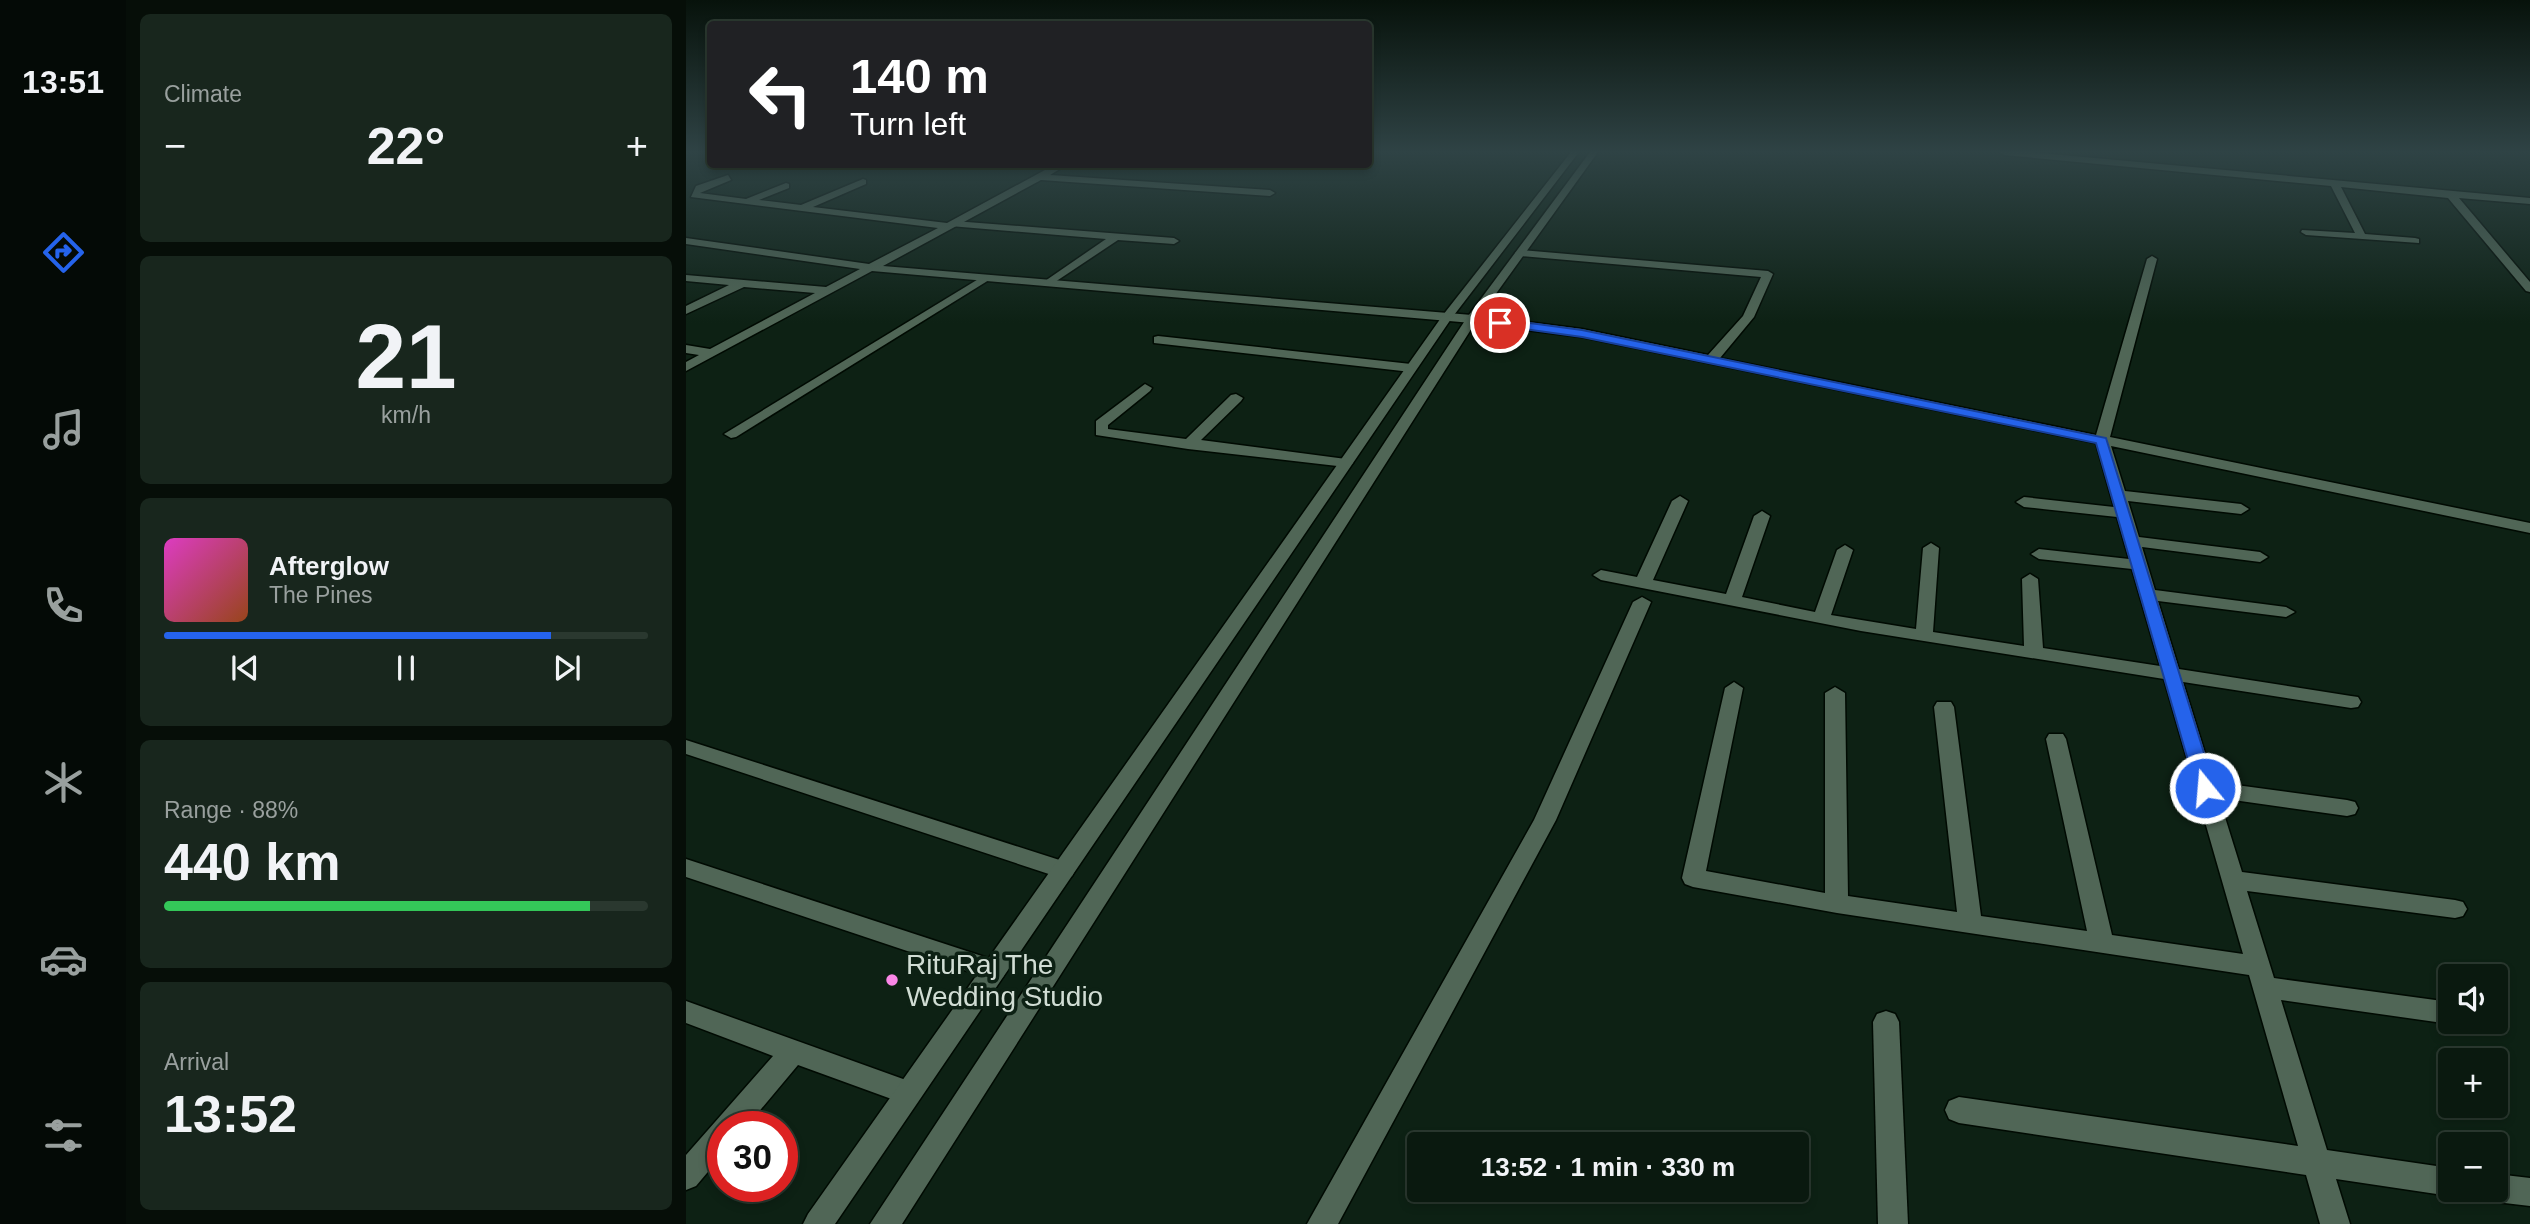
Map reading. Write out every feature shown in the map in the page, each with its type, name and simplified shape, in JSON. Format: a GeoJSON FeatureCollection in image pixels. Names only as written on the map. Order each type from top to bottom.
{"type":"FeatureCollection","features":[{"type":"Feature","properties":{"kind":"street"},"geometry":{"type":"LineString","coordinates":[[812,209],[952,225],[1174,241]]}},
{"type":"Feature","properties":{"kind":"street"},"geometry":{"type":"LineString","coordinates":[[686,367],[981,209]]}},
{"type":"Feature","properties":{"kind":"street"},"geometry":{"type":"LineString","coordinates":[[818,1224],[1447,317],[1531,209]]}},
{"type":"Feature","properties":{"kind":"street"},"geometry":{"type":"LineString","coordinates":[[885,1224],[1472,319],[1552,209]]}},
{"type":"Feature","properties":{"kind":"street"},"geometry":{"type":"LineString","coordinates":[[2348,209],[2362,237]]}},
{"type":"Feature","properties":{"kind":"street"},"geometry":{"type":"LineString","coordinates":[[2463,209],[2530,289]]}},
{"type":"Feature","properties":{"kind":"street"},"geometry":{"type":"LineString","coordinates":[[2306,232],[2416,241]]}},
{"type":"Feature","properties":{"kind":"street"},"geometry":{"type":"LineString","coordinates":[[1049,283],[1115,237]]}},
{"type":"Feature","properties":{"kind":"street"},"geometry":{"type":"LineString","coordinates":[[686,241],[872,268],[1472,319],[1582,333],[2530,528]]}},
{"type":"Feature","properties":{"kind":"street"},"geometry":{"type":"LineString","coordinates":[[1520,253],[1768,274],[1748,317],[1711,360]]}},
{"type":"Feature","properties":{"kind":"street"},"geometry":{"type":"LineString","coordinates":[[2152,260],[2102,440],[2335,1224]]}},
{"type":"Feature","properties":{"kind":"street"},"geometry":{"type":"LineString","coordinates":[[686,278],[830,291]]}},
{"type":"Feature","properties":{"kind":"street"},"geometry":{"type":"LineString","coordinates":[[731,434],[985,278]]}},
{"type":"Feature","properties":{"kind":"street"},"geometry":{"type":"LineString","coordinates":[[686,311],[742,283]]}},
{"type":"Feature","properties":{"kind":"street"},"geometry":{"type":"LineString","coordinates":[[1158,340],[1412,368]]}},
{"type":"Feature","properties":{"kind":"street"},"geometry":{"type":"LineString","coordinates":[[686,349],[712,353]]}},
{"type":"Feature","properties":{"kind":"street"},"geometry":{"type":"LineString","coordinates":[[1145,388],[1101,424],[1101,432],[1346,463]]}},
{"type":"Feature","properties":{"kind":"street"},"geometry":{"type":"LineString","coordinates":[[1188,445],[1236,398]]}},
{"type":"Feature","properties":{"kind":"street"},"geometry":{"type":"LineString","coordinates":[[1322,1224],[1545,820],[1681,500]]}},
{"type":"Feature","properties":{"kind":"street"},"geometry":{"type":"LineString","coordinates":[[2024,502],[2241,509]]}},
{"type":"Feature","properties":{"kind":"street"},"geometry":{"type":"LineString","coordinates":[[1732,601],[1762,516]]}},
{"type":"Feature","properties":{"kind":"street"},"geometry":{"type":"LineString","coordinates":[[2132,541],[2260,557]]}},
{"type":"Feature","properties":{"kind":"street"},"geometry":{"type":"LineString","coordinates":[[1924,636],[1931,548]]}},
{"type":"Feature","properties":{"kind":"street"},"geometry":{"type":"LineString","coordinates":[[1821,618],[1845,550]]}},
{"type":"Feature","properties":{"kind":"street"},"geometry":{"type":"LineString","coordinates":[[2039,554],[2139,565]]}},
{"type":"Feature","properties":{"kind":"street"},"geometry":{"type":"LineString","coordinates":[[1601,575],[1643,593],[1732,601],[1924,636],[2351,702]]}},
{"type":"Feature","properties":{"kind":"street"},"geometry":{"type":"LineString","coordinates":[[2030,579],[2035,654]]}},
{"type":"Feature","properties":{"kind":"street"},"geometry":{"type":"LineString","coordinates":[[2148,594],[2286,612]]}},
{"type":"Feature","properties":{"kind":"street"},"geometry":{"type":"LineString","coordinates":[[1734,688],[1693,878],[1837,904],[2102,943],[2438,1011]]}},
{"type":"Feature","properties":{"kind":"street"},"geometry":{"type":"LineString","coordinates":[[1835,693],[1837,904]]}},
{"type":"Feature","properties":{"kind":"street"},"geometry":{"type":"LineString","coordinates":[[1944,707],[1970,923]]}},
{"type":"Feature","properties":{"kind":"street"},"geometry":{"type":"LineString","coordinates":[[2056,739],[2102,943]]}},
{"type":"Feature","properties":{"kind":"street"},"geometry":{"type":"LineString","coordinates":[[686,747],[1064,870]]}},
{"type":"Feature","properties":{"kind":"street"},"geometry":{"type":"LineString","coordinates":[[2205,788],[2347,808]]}},
{"type":"Feature","properties":{"kind":"street"},"geometry":{"type":"LineString","coordinates":[[686,868],[994,970]]}},
{"type":"Feature","properties":{"kind":"street"},"geometry":{"type":"LineString","coordinates":[[2233,880],[2455,909]]}},
{"type":"Feature","properties":{"kind":"street"},"geometry":{"type":"LineString","coordinates":[[686,1012],[908,1093]]}},
{"type":"Feature","properties":{"kind":"street"},"geometry":{"type":"LineString","coordinates":[[1886,1021],[1893,1224]]}},
{"type":"Feature","properties":{"kind":"street"},"geometry":{"type":"LineString","coordinates":[[742,1111],[794,1051]]}},
{"type":"Feature","properties":{"kind":"street"},"geometry":{"type":"LineString","coordinates":[[1959,1110],[2438,1180]]}},
{"type":"Feature","properties":{"kind":"street"},"geometry":{"type":"LineString","coordinates":[[686,1176],[707,1152]]}},
{"type":"Feature","properties":{"kind":"street"},"geometry":{"type":"LineString","coordinates":[[2508,1189],[2530,1192]]}},
{"type":"Feature","properties":{"kind":"place","name":"RituRaj The Wedding Studio"},"geometry":{"type":"Point","coordinates":[892,980]}},
{"type":"Feature","properties":{"kind":"route"},"geometry":{"type":"LineString","coordinates":[[1500,323],[1582,333],[2102,440],[2205,788]]}}]}
